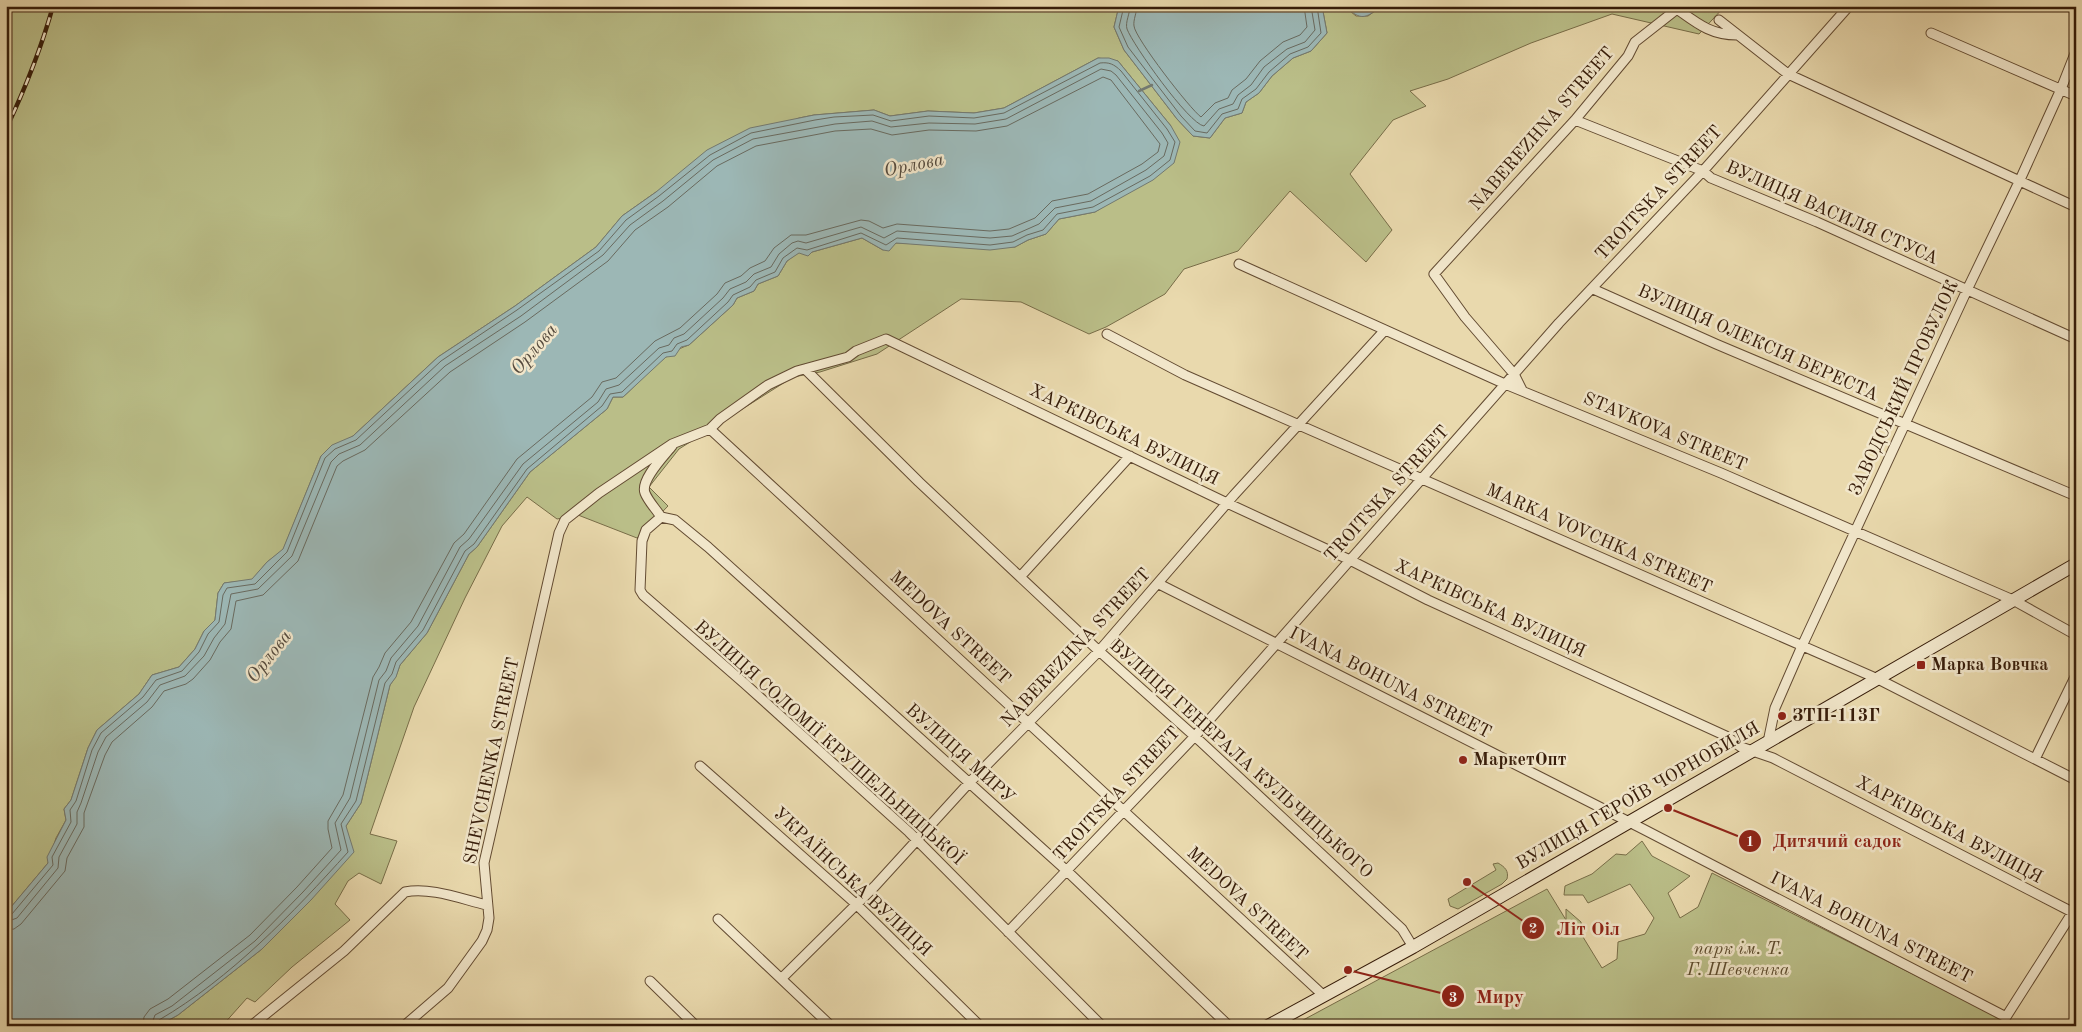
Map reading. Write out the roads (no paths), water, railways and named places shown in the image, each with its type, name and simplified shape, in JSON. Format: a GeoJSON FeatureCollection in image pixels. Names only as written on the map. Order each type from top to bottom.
{"type":"FeatureCollection","features":[{"type":"Feature","properties":{"kind":"street","name":"TROITSKA STREET"},"geometry":{"type":"LineString","coordinates":[[1008,932],[1195,736],[1559,323],[1703,171],[1849,6]]}},
{"type":"Feature","properties":{"kind":"street","name":"NABEREZHNA STREET"},"geometry":{"type":"LineString","coordinates":[[1514,374],[1465,317],[1434,274],[1575,120],[1628,56],[1635,42],[1677,9],[1712,32],[1723,35],[1737,35]]}},
{"type":"Feature","properties":{"kind":"street"},"geometry":{"type":"LineString","coordinates":[[1719,20],[1788,74],[2076,207]]}},
{"type":"Feature","properties":{"kind":"street"},"geometry":{"type":"LineString","coordinates":[[1932,34],[2076,96]]}},
{"type":"Feature","properties":{"kind":"street","name":"ЗАВОДСЬКИЙ ПРОВУЛОК"},"geometry":{"type":"LineString","coordinates":[[1768,742],[1775,708],[1802,646],[2019,182],[2076,51]]}},
{"type":"Feature","properties":{"kind":"street","name":"ВУЛИЦЯ ВАСИЛЯ СТУСА"},"geometry":{"type":"LineString","coordinates":[[1575,120],[1703,171],[1711,178],[1818,222],[2076,339]]}},
{"type":"Feature","properties":{"kind":"street","name":"STAVKOVA STREET"},"geometry":{"type":"LineString","coordinates":[[1239,264],[1505,384],[1721,473],[2013,600],[2076,635]]}},
{"type":"Feature","properties":{"kind":"street","name":"ВУЛИЦЯ ОЛЕКСІЯ БЕРЕСТА"},"geometry":{"type":"LineString","coordinates":[[1593,289],[1905,425],[2076,496]]}},
{"type":"Feature","properties":{"kind":"street","name":"NABEREZHNA STREET"},"geometry":{"type":"LineString","coordinates":[[782,978],[917,842],[968,784],[1099,651],[1227,503],[1385,330]]}},
{"type":"Feature","properties":{"kind":"street","name":"MARKA VOVCHKA STREET"},"geometry":{"type":"LineString","coordinates":[[1107,334],[1185,375],[1878,679],[2076,780]]}},
{"type":"Feature","properties":{"kind":"street","name":"ХАРКІВСЬКА ВУЛИЦЯ"},"geometry":{"type":"LineString","coordinates":[[804,369],[848,357],[856,351],[886,339],[1350,560],[1428,600],[1726,736],[1741,747],[1773,758],[2075,911]]}},
{"type":"Feature","properties":{"kind":"street"},"geometry":{"type":"LineString","coordinates":[[661,517],[644,492],[644,485],[654,468],[676,442],[710,428],[768,385],[804,369]]}},
{"type":"Feature","properties":{"kind":"street","name":"ВУЛИЦЯ ГЕНЕРАЛА КУЛЬЧИЦЬКОГО"},"geometry":{"type":"LineString","coordinates":[[804,369],[919,482],[1099,651],[1195,736],[1402,929],[1413,947]]}},
{"type":"Feature","properties":{"kind":"street"},"geometry":{"type":"LineString","coordinates":[[1514,374],[1522,390]]}},
{"type":"Feature","properties":{"kind":"street","name":"MEDOVA STREET"},"geometry":{"type":"LineString","coordinates":[[710,428],[1323,995]]}},
{"type":"Feature","properties":{"kind":"street","name":"SHEVCHENKA STREET"},"geometry":{"type":"LineString","coordinates":[[404,1026],[448,988],[462,971],[487,930],[489,918],[484,863],[559,533],[565,520],[655,454],[676,442]]}},
{"type":"Feature","properties":{"kind":"street"},"geometry":{"type":"LineString","coordinates":[[1020,577],[1130,456]]}},
{"type":"Feature","properties":{"kind":"street","name":"ВУЛИЦЯ СОЛОМІЇ КРУШЕЛЬНИЦЬКОЇ"},"geometry":{"type":"LineString","coordinates":[[661,517],[650,525],[643,535],[640,590],[650,603],[744,684],[917,842],[1102,1026]]}},
{"type":"Feature","properties":{"kind":"street","name":"ВУЛИЦЯ МИРУ"},"geometry":{"type":"LineString","coordinates":[[661,517],[675,520],[708,547],[968,784],[1067,871],[1229,1026]]}},
{"type":"Feature","properties":{"kind":"street","name":"ВУЛИЦЯ ГЕРОЇВ ЧОРНОБИЛЯ"},"geometry":{"type":"LineString","coordinates":[[1268,1026],[1413,947],[2076,564]]}},
{"type":"Feature","properties":{"kind":"street","name":"IVANA BOHUNA STREET"},"geometry":{"type":"LineString","coordinates":[[1158,584],[1629,821],[2006,1017],[2075,911]]}},
{"type":"Feature","properties":{"kind":"street"},"geometry":{"type":"LineString","coordinates":[[2035,759],[2076,675]]}},
{"type":"Feature","properties":{"kind":"street","name":"УКРАЇНСЬКА ВУЛИЦЯ"},"geometry":{"type":"LineString","coordinates":[[700,766],[856,904],[980,1026]]}},
{"type":"Feature","properties":{"kind":"street"},"geometry":{"type":"LineString","coordinates":[[251,1026],[344,951],[405,892],[427,891],[487,904]]}},
{"type":"Feature","properties":{"kind":"street"},"geometry":{"type":"LineString","coordinates":[[718,919],[831,1026]]}},
{"type":"Feature","properties":{"kind":"street"},"geometry":{"type":"LineString","coordinates":[[650,981],[696,1026]]}},
{"type":"Feature","properties":{"kind":"water"},"geometry":{"type":"Polygon","coordinates":[[[1119,6],[1322,6],[1327,33],[1311,51],[1293,58],[1272,76],[1259,93],[1246,102],[1242,113],[1225,118],[1210,138],[1193,136],[1177,119],[1124,50],[1114,27],[1119,6]]]}},
{"type":"Feature","properties":{"kind":"water"},"geometry":{"type":"Polygon","coordinates":[[[1344,6],[1382,6],[1367,16],[1359,16],[1344,6]]]}},
{"type":"Feature","properties":{"kind":"water"},"geometry":{"type":"Polygon","coordinates":[[[1098,58],[1109,58],[1118,61],[1171,126],[1180,142],[1174,163],[1153,180],[1095,212],[1059,219],[1046,234],[1015,247],[990,250],[896,243],[889,251],[883,250],[862,238],[812,252],[808,256],[799,253],[787,261],[778,276],[758,284],[754,291],[737,298],[733,305],[689,345],[681,347],[675,356],[666,357],[623,397],[613,397],[607,409],[530,472],[477,547],[469,554],[427,633],[400,665],[396,677],[390,685],[361,803],[346,826],[354,852],[311,900],[262,949],[178,1015],[158,1026],[6,1026],[6,913],[48,863],[47,857],[66,820],[64,809],[71,800],[88,748],[97,730],[139,694],[152,675],[179,667],[195,649],[204,631],[215,620],[218,593],[224,583],[252,579],[267,562],[283,549],[321,456],[332,445],[353,436],[438,357],[515,306],[596,247],[622,216],[656,192],[707,150],[750,128],[814,115],[874,110],[890,116],[928,111],[974,113],[1004,108],[1098,58]]]}},
{"type":"Feature","properties":{"kind":"waterway","name":"Орлова"},"geometry":{"type":"LineString","coordinates":[[1139,91],[1152,85]]}},
{"type":"Feature","properties":{"kind":"railway"},"geometry":{"type":"LineString","coordinates":[[6,129],[32,69],[53,6]]}},
{"type":"Feature","properties":{"kind":"place","name":"Марка Вовчка"},"geometry":{"type":"Point","coordinates":[1921,665]}},
{"type":"Feature","properties":{"kind":"place","name":"ЗТП-113Г"},"geometry":{"type":"Point","coordinates":[1782,716]}},
{"type":"Feature","properties":{"kind":"place","name":"МаркетОпт"},"geometry":{"type":"Point","coordinates":[1463,760]}},
{"type":"Feature","properties":{"kind":"place","name":"Дитячий садок"},"geometry":{"type":"Point","coordinates":[1668,808]}},
{"type":"Feature","properties":{"kind":"place","name":"Літ Оіл"},"geometry":{"type":"Point","coordinates":[1467,882]}},
{"type":"Feature","properties":{"kind":"place","name":"Миру"},"geometry":{"type":"Point","coordinates":[1348,970]}},
{"type":"Feature","properties":{"kind":"park label","name":"парк ім. Т. Г. Шевченка"},"geometry":{"type":"Point","coordinates":[1738,960]}}]}
